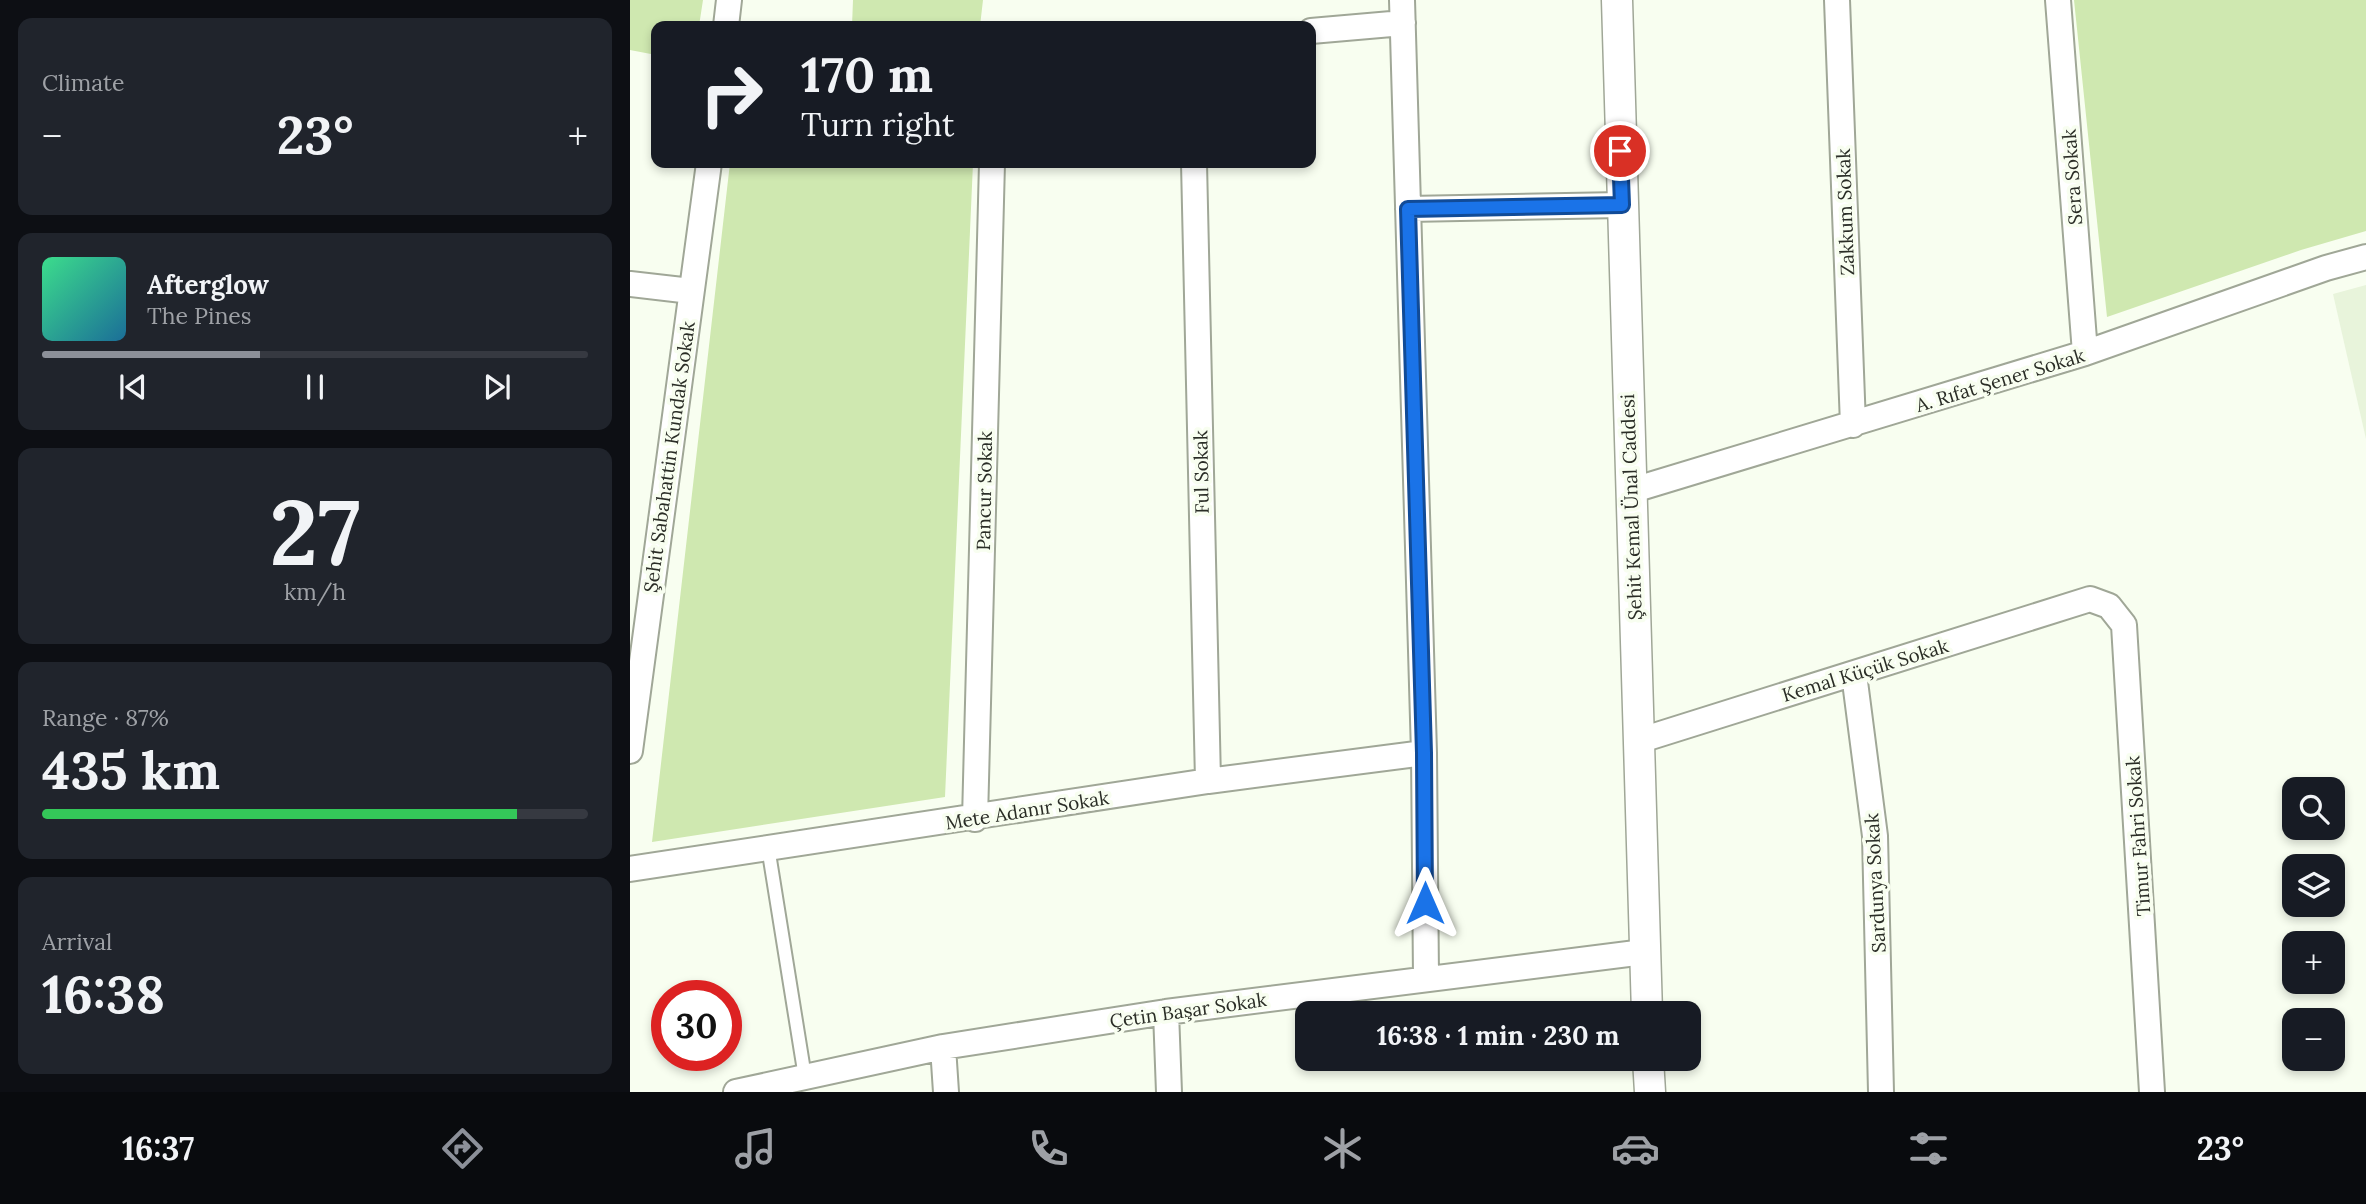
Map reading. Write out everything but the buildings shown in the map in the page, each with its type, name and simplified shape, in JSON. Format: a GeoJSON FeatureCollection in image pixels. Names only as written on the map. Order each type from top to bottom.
{"type":"FeatureCollection","features":[{"type":"Feature","properties":{"kind":"street"},"geometry":{"type":"LineString","coordinates":[[727,21],[729,0]]}},
{"type":"Feature","properties":{"kind":"street","name":"Şehit Kemal Ünal Caddesi"},"geometry":{"type":"LineString","coordinates":[[1617,0],[1646,1001]]}},
{"type":"Feature","properties":{"kind":"street","name":"Zakkum Sokak"},"geometry":{"type":"LineString","coordinates":[[1837,0],[1853,425]]}},
{"type":"Feature","properties":{"kind":"street","name":"Sera Sokak"},"geometry":{"type":"LineString","coordinates":[[2058,0],[2085,354]]}},
{"type":"Feature","properties":{"kind":"street"},"geometry":{"type":"LineString","coordinates":[[1316,31],[1403,11],[1424,753],[1426,978]]}},
{"type":"Feature","properties":{"kind":"street","name":"Şehit Sabahattin Kundak Sokak"},"geometry":{"type":"LineString","coordinates":[[630,751],[708,168]]}},
{"type":"Feature","properties":{"kind":"street","name":"Pancur Sokak"},"geometry":{"type":"LineString","coordinates":[[975,819],[992,168]]}},
{"type":"Feature","properties":{"kind":"street","name":"Ful Sokak"},"geometry":{"type":"LineString","coordinates":[[1194,168],[1208,781]]}},
{"type":"Feature","properties":{"kind":"street"},"geometry":{"type":"LineString","coordinates":[[1408,209],[1622,205]]}},
{"type":"Feature","properties":{"kind":"street","name":"A. Rıfat Şener Sokak"},"geometry":{"type":"LineString","coordinates":[[1630,491],[2085,354],[2313,272],[2366,257]]}},
{"type":"Feature","properties":{"kind":"street"},"geometry":{"type":"LineString","coordinates":[[630,284],[691,291]]}},
{"type":"Feature","properties":{"kind":"street","name":"Kemal Küçük Sokak"},"geometry":{"type":"LineString","coordinates":[[1638,741],[2090,598]]}},
{"type":"Feature","properties":{"kind":"street","name":"Timur Fahri Sokak"},"geometry":{"type":"LineString","coordinates":[[2090,598],[2109,606],[2124,625],[2152,1092]]}},
{"type":"Feature","properties":{"kind":"street","name":"Sardunya Sokak"},"geometry":{"type":"LineString","coordinates":[[1854,674],[1875,836],[1881,1092]]}},
{"type":"Feature","properties":{"kind":"street","name":"Mete Adanır Sokak"},"geometry":{"type":"LineString","coordinates":[[630,869],[975,819],[1208,781],[1424,753]]}},
{"type":"Feature","properties":{"kind":"street","name":"Çetin Başar Sokak"},"geometry":{"type":"LineString","coordinates":[[736,1092],[943,1047],[1166,1012],[1644,952]]}},
{"type":"Feature","properties":{"kind":"street"},"geometry":{"type":"LineString","coordinates":[[1166,1012],[1169,1092]]}},
{"type":"Feature","properties":{"kind":"street"},"geometry":{"type":"LineString","coordinates":[[943,1047],[946,1092]]}},
{"type":"Feature","properties":{"kind":"street"},"geometry":{"type":"LineString","coordinates":[[1649,1071],[1650,1092]]}},
{"type":"Feature","properties":{"kind":"lane"},"geometry":{"type":"LineString","coordinates":[[768,847],[805,1077]]}},
{"type":"Feature","properties":{"kind":"shaded area"},"geometry":{"type":"Polygon","coordinates":[[[2366,285],[2366,439],[2333,294],[2366,285]]]}},
{"type":"Feature","properties":{"kind":"green space"},"geometry":{"type":"Polygon","coordinates":[[[630,0],[703,0],[700,21],[651,21],[651,54],[630,50],[630,0]]]}},
{"type":"Feature","properties":{"kind":"green space"},"geometry":{"type":"Polygon","coordinates":[[[853,0],[983,0],[981,21],[852,21],[853,0]]]}},
{"type":"Feature","properties":{"kind":"green space"},"geometry":{"type":"Polygon","coordinates":[[[2074,0],[2366,0],[2366,231],[2301,250],[2107,317],[2074,0]]]}},
{"type":"Feature","properties":{"kind":"green space"},"geometry":{"type":"Polygon","coordinates":[[[729,168],[973,168],[945,797],[652,842],[729,168]]]}},
{"type":"Feature","properties":{"kind":"route"},"geometry":{"type":"LineString","coordinates":[[1425,903],[1424,753],[1408,209],[1622,205],[1620,151]]}}]}
